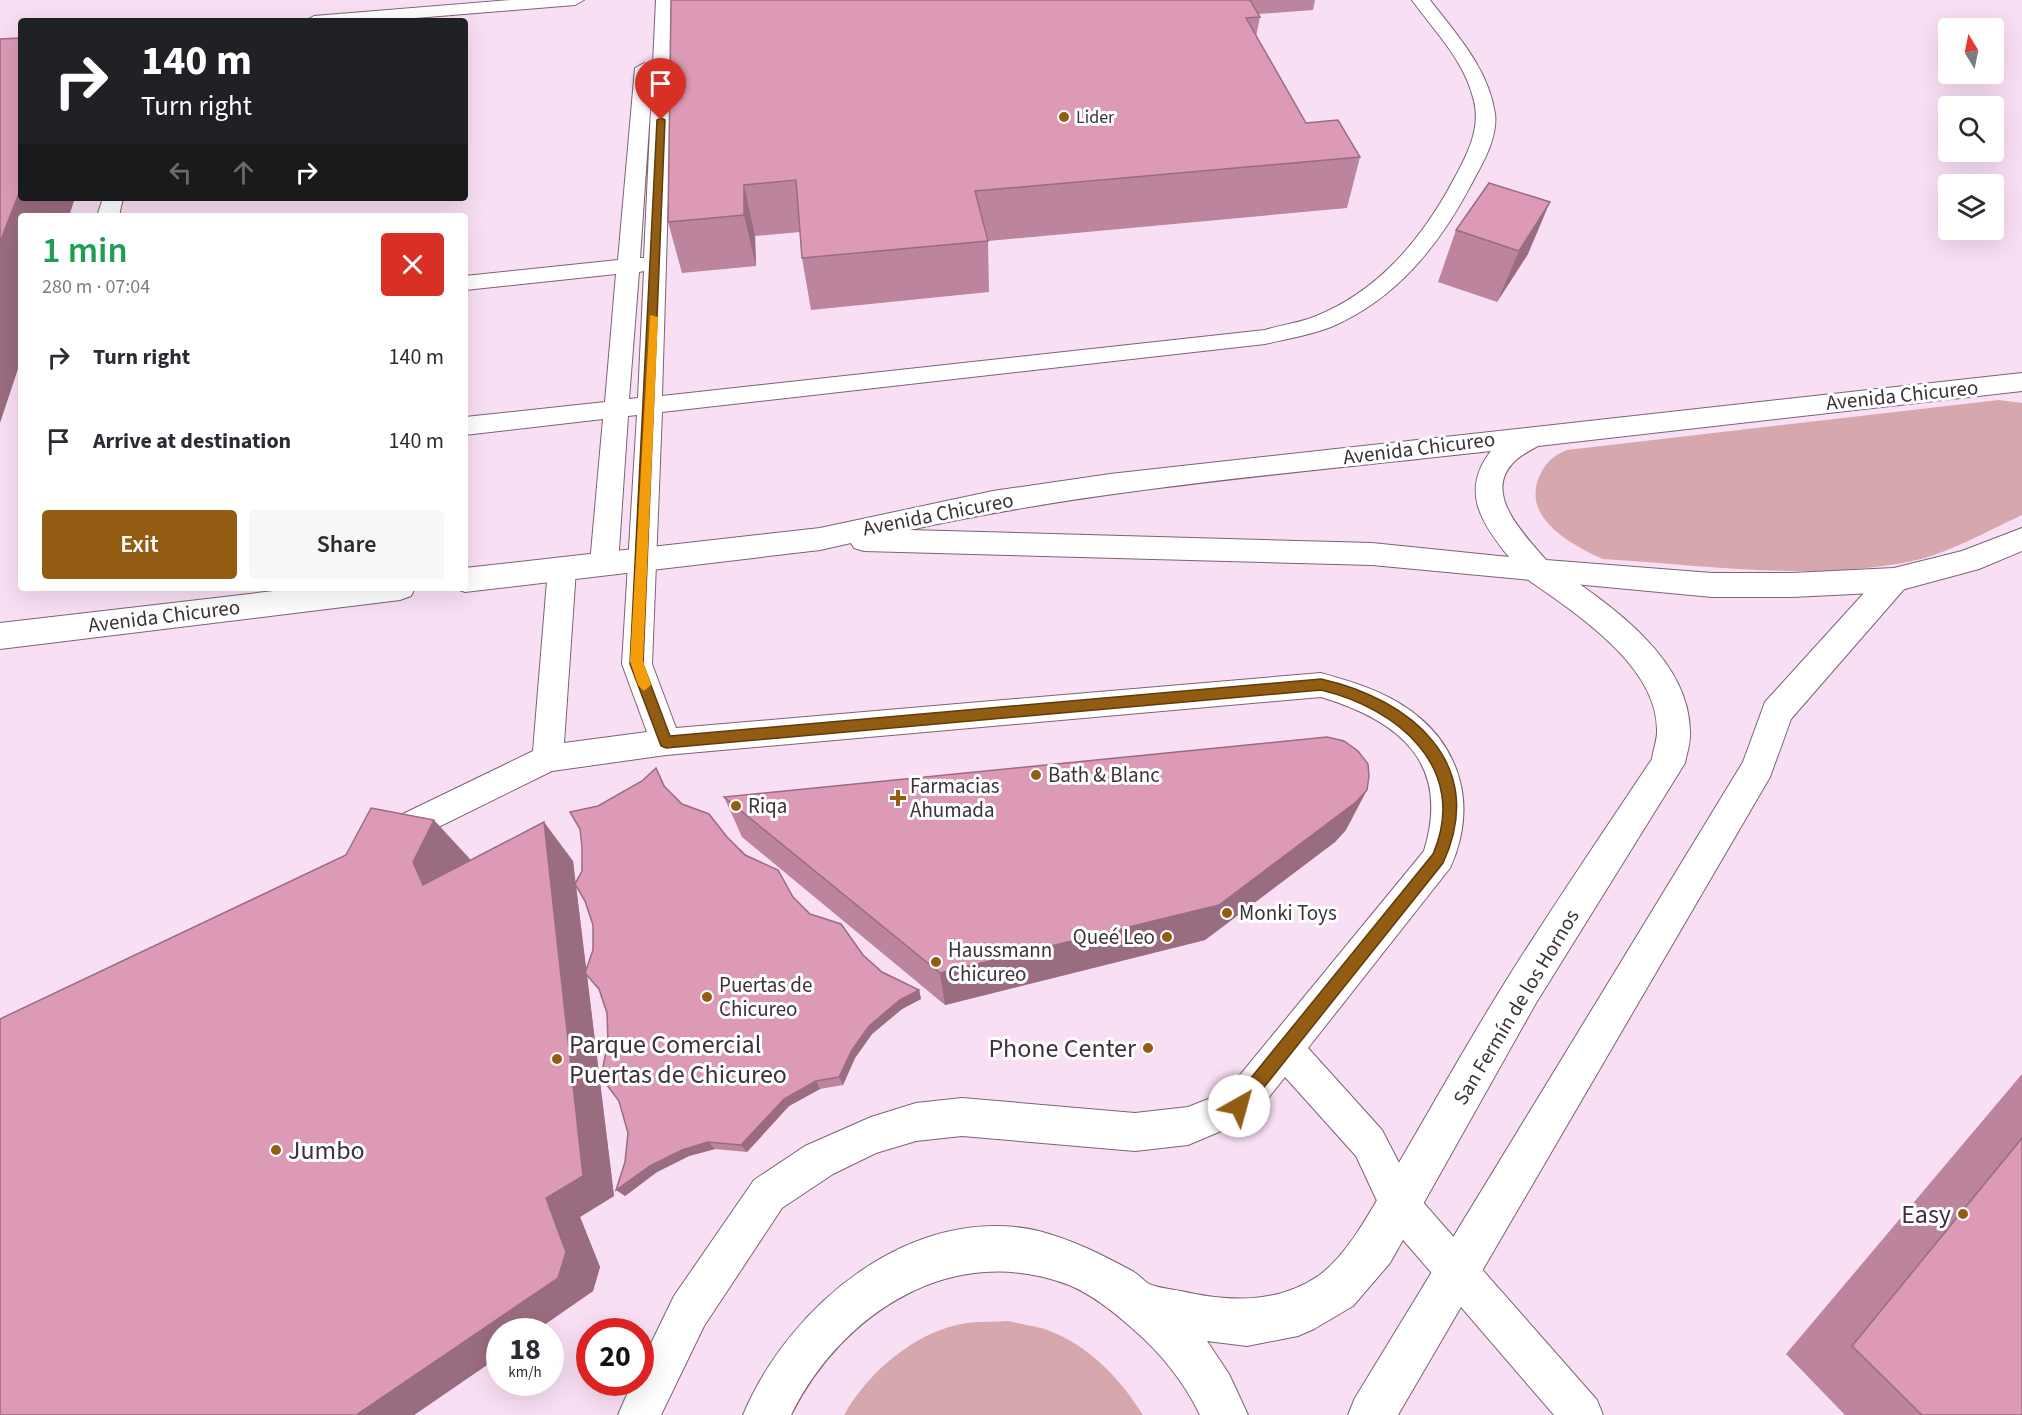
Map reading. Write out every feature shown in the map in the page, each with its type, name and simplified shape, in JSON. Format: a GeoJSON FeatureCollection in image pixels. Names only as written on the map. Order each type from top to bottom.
{"type":"FeatureCollection","features":[{"type":"Feature","properties":{"kind":"main road","name":"Avenida Chicureo"},"geometry":{"type":"LineString","coordinates":[[468,580],[820,539],[993,501],[1110,484],[2022,382]]}},
{"type":"Feature","properties":{"kind":"main road"},"geometry":{"type":"LineString","coordinates":[[1994,385],[2022,392]]}},
{"type":"Feature","properties":{"kind":"main road"},"geometry":{"type":"LineString","coordinates":[[1535,435],[1500,458],[1490,476],[1488,493],[1500,522],[1538,571]]}},
{"type":"Feature","properties":{"kind":"main road","name":"Avenida Chicureo"},"geometry":{"type":"LineString","coordinates":[[820,539],[1372,554],[1538,571],[1712,585],[1791,585],[1894,580],[1968,561],[2022,539]]}},
{"type":"Feature","properties":{"kind":"main road","name":"San Fermín de los Hornos"},"geometry":{"type":"LineString","coordinates":[[1144,1305],[1195,1317],[1246,1323],[1298,1313],[1337,1290],[1374,1247],[1400,1206],[1522,990],[1656,785],[1675,743],[1671,705],[1654,671],[1600,616],[1538,571]]}},
{"type":"Feature","properties":{"kind":"main road"},"geometry":{"type":"LineString","coordinates":[[1372,1415],[1758,767],[1777,712],[1894,580]]}},
{"type":"Feature","properties":{"kind":"main road","name":"Avenida Chicureo"},"geometry":{"type":"LineString","coordinates":[[0,636],[375,591]]}},
{"type":"Feature","properties":{"kind":"main road"},"geometry":{"type":"LineString","coordinates":[[767,1415],[774,1398],[804,1352],[840,1312],[880,1281],[923,1261],[969,1250],[1015,1249],[1060,1257],[1104,1276],[1144,1305],[1186,1348],[1224,1415]]}},
{"type":"Feature","properties":{"kind":"lane"},"geometry":{"type":"LineString","coordinates":[[351,18],[575,0]]}},
{"type":"Feature","properties":{"kind":"lane"},"geometry":{"type":"LineString","coordinates":[[604,564],[651,0]]}},
{"type":"Feature","properties":{"kind":"lane"},"geometry":{"type":"LineString","coordinates":[[664,0],[644,560],[637,664],[666,742]]}},
{"type":"Feature","properties":{"kind":"lane"},"geometry":{"type":"LineString","coordinates":[[468,426],[1264,337],[1322,322],[1359,303],[1396,275],[1428,241],[1450,208],[1473,161],[1487,119],[1482,94],[1466,63],[1420,0]]}},
{"type":"Feature","properties":{"kind":"lane"},"geometry":{"type":"LineString","coordinates":[[468,284],[656,262]]}},
{"type":"Feature","properties":{"kind":"lane"},"geometry":{"type":"LineString","coordinates":[[548,758],[562,569]]}},
{"type":"Feature","properties":{"kind":"lane"},"geometry":{"type":"LineString","coordinates":[[365,848],[548,758],[666,742],[1321,685],[1351,691],[1379,704],[1405,722],[1419,736],[1440,765],[1449,788],[1451,813],[1448,836],[1438,858],[1239,1106],[1188,1126],[1135,1132],[962,1117],[916,1122],[871,1136],[819,1160],[768,1194],[689,1311],[639,1415]]}},
{"type":"Feature","properties":{"kind":"lane"},"geometry":{"type":"LineString","coordinates":[[1284,1048],[1369,1143],[1400,1206],[1582,1415]]}},
{"type":"Feature","properties":{"kind":"shaded area"},"geometry":{"type":"Polygon","coordinates":[[[1999,400],[2022,403],[2022,515],[1952,548],[1908,562],[1871,568],[1794,571],[1717,568],[1603,559],[1577,546],[1552,528],[1537,504],[1536,490],[1542,470],[1558,454],[1567,450],[1999,400]]]}},
{"type":"Feature","properties":{"kind":"shaded area"},"geometry":{"type":"Polygon","coordinates":[[[1009,1321],[1045,1329],[1065,1338],[1092,1355],[1115,1377],[1143,1415],[844,1415],[866,1383],[912,1344],[948,1327],[972,1322],[1009,1321]]]}},
{"type":"Feature","properties":{"kind":"building"},"geometry":{"type":"Polygon","coordinates":[[[671,0],[1250,0],[1260,17],[1246,18],[1306,123],[1338,120],[1360,157],[975,191],[988,241],[802,258],[796,180],[744,185],[744,215],[668,222],[671,0]]]}},
{"type":"Feature","properties":{"kind":"building"},"geometry":{"type":"Polygon","coordinates":[[[18,38],[18,196],[0,242],[0,39],[18,38]]]}},
{"type":"Feature","properties":{"kind":"building"},"geometry":{"type":"Polygon","coordinates":[[[1489,183],[1550,202],[1519,251],[1456,230],[1489,183]]]}},
{"type":"Feature","properties":{"kind":"building"},"geometry":{"type":"Polygon","coordinates":[[[1327,737],[1344,741],[1358,751],[1368,764],[1367,790],[1356,802],[1219,905],[940,973],[724,797],[1327,737]]]}},
{"type":"Feature","properties":{"kind":"building"},"geometry":{"type":"Polygon","coordinates":[[[656,768],[664,786],[682,804],[709,814],[745,855],[778,870],[793,897],[810,914],[841,924],[863,955],[882,972],[919,990],[900,1000],[869,1026],[852,1050],[839,1077],[816,1081],[784,1099],[741,1145],[708,1142],[682,1150],[650,1166],[616,1190],[625,1162],[628,1133],[619,1101],[601,1077],[608,1042],[607,1013],[599,989],[585,973],[593,950],[593,925],[585,901],[575,884],[582,871],[582,847],[580,829],[570,812],[598,806],[642,781],[656,768]]]}},
{"type":"Feature","properties":{"kind":"building","name":"Jumbo"},"geometry":{"type":"Polygon","coordinates":[[[371,808],[434,820],[413,862],[423,885],[544,822],[583,1176],[546,1198],[566,1252],[558,1278],[499,1318],[486,1318],[486,1327],[356,1415],[0,1415],[0,1019],[346,855],[371,808]]]}},
{"type":"Feature","properties":{"kind":"building"},"geometry":{"type":"Polygon","coordinates":[[[2022,1138],[2022,1415],[1922,1415],[1852,1346],[2022,1138]]]}},
{"type":"Feature","properties":{"kind":"slow traffic"},"geometry":{"type":"LineString","coordinates":[[644,685],[637,661],[644,560],[653,317]]}},
{"type":"Feature","properties":{"kind":"place","name":"Lider"},"geometry":{"type":"Point","coordinates":[1064,117]}},
{"type":"Feature","properties":{"kind":"place","name":"Bath & Blanc"},"geometry":{"type":"Point","coordinates":[1036,775]}},
{"type":"Feature","properties":{"kind":"place","name":"Farmacias Ahumada"},"geometry":{"type":"Point","coordinates":[898,798]}},
{"type":"Feature","properties":{"kind":"place","name":"Riqa"},"geometry":{"type":"Point","coordinates":[736,806]}},
{"type":"Feature","properties":{"kind":"place","name":"Monki Toys"},"geometry":{"type":"Point","coordinates":[1227,913]}},
{"type":"Feature","properties":{"kind":"place","name":"Queé Leo"},"geometry":{"type":"Point","coordinates":[1167,937]}},
{"type":"Feature","properties":{"kind":"place","name":"Haussmann Chicureo"},"geometry":{"type":"Point","coordinates":[936,962]}},
{"type":"Feature","properties":{"kind":"place","name":"Puertas de Chicureo"},"geometry":{"type":"Point","coordinates":[707,997]}},
{"type":"Feature","properties":{"kind":"place","name":"Phone Center"},"geometry":{"type":"Point","coordinates":[1148,1048]}},
{"type":"Feature","properties":{"kind":"place","name":"Parque Comercial Puertas de Chicureo"},"geometry":{"type":"Point","coordinates":[557,1059]}},
{"type":"Feature","properties":{"kind":"place","name":"Jumbo"},"geometry":{"type":"Point","coordinates":[276,1150]}},
{"type":"Feature","properties":{"kind":"place","name":"Easy"},"geometry":{"type":"Point","coordinates":[1963,1214]}},
{"type":"Feature","properties":{"kind":"route"},"geometry":{"type":"LineString","coordinates":[[661,120],[644,560],[637,664],[666,742],[1321,685],[1351,691],[1379,704],[1405,722],[1426,743],[1440,765],[1449,788],[1451,813],[1448,836],[1438,858],[1239,1106]]}}]}
